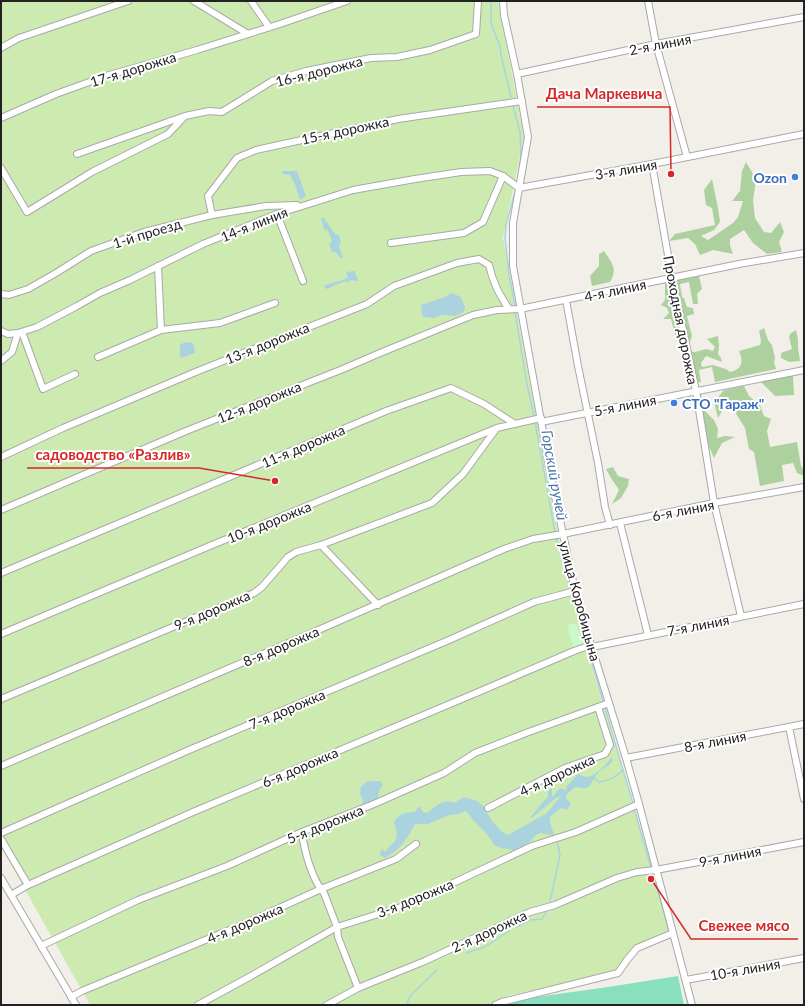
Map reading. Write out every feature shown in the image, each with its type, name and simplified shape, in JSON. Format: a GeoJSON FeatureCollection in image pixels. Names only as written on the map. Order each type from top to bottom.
{"type":"FeatureCollection","features":[{"type":"Feature","properties":{"kind":"street"},"geometry":{"type":"LineString","coordinates":[[1,48],[19,38],[128,1]]}},
{"type":"Feature","properties":{"kind":"street"},"geometry":{"type":"LineString","coordinates":[[194,1],[248,34]]}},
{"type":"Feature","properties":{"kind":"street"},"geometry":{"type":"LineString","coordinates":[[251,1],[268,27]]}},
{"type":"Feature","properties":{"kind":"street","name":"17-я дорожка"},"geometry":{"type":"LineString","coordinates":[[1,118],[56,94],[106,76],[197,50],[347,1]]}},
{"type":"Feature","properties":{"kind":"street","name":"16-я дорожка"},"geometry":{"type":"LineString","coordinates":[[77,154],[185,116],[209,111],[222,112],[272,81],[306,71],[371,58],[397,57],[430,50],[476,34],[478,1]]}},
{"type":"Feature","properties":{"kind":"street","name":"улица Коробицына"},"geometry":{"type":"LineString","coordinates":[[502,1],[528,137],[512,223],[513,266],[541,420],[575,591],[626,758],[692,1005]]}},
{"type":"Feature","properties":{"kind":"street"},"geometry":{"type":"LineString","coordinates":[[648,1],[656,44],[686,157]]}},
{"type":"Feature","properties":{"kind":"street","name":"2-я линия"},"geometry":{"type":"LineString","coordinates":[[517,74],[656,44],[804,17]]}},
{"type":"Feature","properties":{"kind":"street","name":"15-я дорожка"},"geometry":{"type":"LineString","coordinates":[[212,215],[208,196],[237,158],[256,150],[398,119],[522,101]]}},
{"type":"Feature","properties":{"kind":"street"},"geometry":{"type":"LineString","coordinates":[[1,168],[27,212],[92,172],[168,134],[185,116]]}},
{"type":"Feature","properties":{"kind":"street","name":"3-я линия"},"geometry":{"type":"LineString","coordinates":[[519,188],[804,134]]}},
{"type":"Feature","properties":{"kind":"street","name":"Проходная дорожка"},"geometry":{"type":"LineString","coordinates":[[652,164],[672,278],[696,391],[714,503],[741,616]]}},
{"type":"Feature","properties":{"kind":"street","name":"14-я линия"},"geometry":{"type":"LineString","coordinates":[[1,330],[8,334],[36,327],[100,293],[203,244],[277,214],[353,190],[462,172],[490,171],[503,176],[519,188]]}},
{"type":"Feature","properties":{"kind":"street"},"geometry":{"type":"LineString","coordinates":[[391,243],[464,233],[483,222],[503,176]]}},
{"type":"Feature","properties":{"kind":"street","name":"1-й проезд"},"geometry":{"type":"LineString","coordinates":[[1,294],[9,295],[28,289],[91,251],[144,232],[212,215],[266,206],[305,205]]}},
{"type":"Feature","properties":{"kind":"street"},"geometry":{"type":"LineString","coordinates":[[277,214],[303,281]]}},
{"type":"Feature","properties":{"kind":"street","name":"4-я линия"},"geometry":{"type":"LineString","coordinates":[[520,309],[739,264],[804,253]]}},
{"type":"Feature","properties":{"kind":"street","name":"13-я дорожка"},"geometry":{"type":"LineString","coordinates":[[1,457],[63,428],[198,371],[367,304],[394,286],[457,263],[479,259],[489,265],[493,280],[500,296],[509,309]]}},
{"type":"Feature","properties":{"kind":"street"},"geometry":{"type":"LineString","coordinates":[[158,266],[161,330]]}},
{"type":"Feature","properties":{"kind":"street"},"geometry":{"type":"LineString","coordinates":[[566,300],[598,463],[605,507],[610,525]]}},
{"type":"Feature","properties":{"kind":"street"},"geometry":{"type":"LineString","coordinates":[[98,357],[161,330],[220,323],[275,303]]}},
{"type":"Feature","properties":{"kind":"street","name":"12-я дорожка"},"geometry":{"type":"LineString","coordinates":[[1,510],[186,431],[343,369],[473,315],[497,310],[520,309]]}},
{"type":"Feature","properties":{"kind":"street"},"geometry":{"type":"LineString","coordinates":[[1,361],[12,352],[20,332]]}},
{"type":"Feature","properties":{"kind":"street"},"geometry":{"type":"LineString","coordinates":[[20,332],[43,389],[75,374]]}},
{"type":"Feature","properties":{"kind":"street","name":"5-я линия"},"geometry":{"type":"LineString","coordinates":[[541,420],[804,370]]}},
{"type":"Feature","properties":{"kind":"street","name":"11-я дорожка"},"geometry":{"type":"LineString","coordinates":[[1,573],[386,411],[451,388],[484,404],[515,424]]}},
{"type":"Feature","properties":{"kind":"street","name":"10-я дорожка"},"geometry":{"type":"LineString","coordinates":[[1,634],[212,545],[497,428],[541,420]]}},
{"type":"Feature","properties":{"kind":"street","name":"9-я дорожка"},"geometry":{"type":"LineString","coordinates":[[1,699],[254,593],[262,588],[288,557],[296,552],[322,545],[432,503],[463,474],[497,428]]}},
{"type":"Feature","properties":{"kind":"street","name":"6-я линия"},"geometry":{"type":"LineString","coordinates":[[563,534],[714,503],[804,487]]}},
{"type":"Feature","properties":{"kind":"street"},"geometry":{"type":"LineString","coordinates":[[620,523],[648,635]]}},
{"type":"Feature","properties":{"kind":"street","name":"8-я дорожка"},"geometry":{"type":"LineString","coordinates":[[1,766],[504,549],[533,539],[563,534]]}},
{"type":"Feature","properties":{"kind":"street"},"geometry":{"type":"LineString","coordinates":[[322,545],[378,604]]}},
{"type":"Feature","properties":{"kind":"street","name":"7-я дорожка"},"geometry":{"type":"LineString","coordinates":[[1,833],[534,602],[575,591]]}},
{"type":"Feature","properties":{"kind":"street","name":"7-я линия"},"geometry":{"type":"LineString","coordinates":[[591,646],[804,604]]}},
{"type":"Feature","properties":{"kind":"street","name":"6-я дорожка"},"geometry":{"type":"LineString","coordinates":[[11,895],[28,885],[200,809],[574,651],[591,646]]}},
{"type":"Feature","properties":{"kind":"street","name":"5-я дорожка"},"geometry":{"type":"LineString","coordinates":[[41,946],[138,900],[228,866],[302,832],[374,804],[444,773],[475,753],[609,703]]}},
{"type":"Feature","properties":{"kind":"street","name":"4-я дорожка"},"geometry":{"type":"LineString","coordinates":[[488,808],[565,768],[604,754],[610,745],[598,708]]}},
{"type":"Feature","properties":{"kind":"street","name":"8-я линия"},"geometry":{"type":"LineString","coordinates":[[626,758],[804,724]]}},
{"type":"Feature","properties":{"kind":"street"},"geometry":{"type":"LineString","coordinates":[[789,727],[804,799]]}},
{"type":"Feature","properties":{"kind":"street","name":"3-я дорожка"},"geometry":{"type":"LineString","coordinates":[[198,1005],[337,927],[404,906],[532,846],[576,832],[639,804]]}},
{"type":"Feature","properties":{"kind":"street"},"geometry":{"type":"LineString","coordinates":[[302,832],[303,842],[310,867],[324,893],[337,927],[338,937],[358,988]]}},
{"type":"Feature","properties":{"kind":"street"},"geometry":{"type":"LineString","coordinates":[[1,838],[28,885]]}},
{"type":"Feature","properties":{"kind":"street","name":"9-я линия"},"geometry":{"type":"LineString","coordinates":[[656,870],[804,842]]}},
{"type":"Feature","properties":{"kind":"street","name":"4-я дорожка"},"geometry":{"type":"LineString","coordinates":[[71,996],[244,924],[321,889],[396,860],[416,844]]}},
{"type":"Feature","properties":{"kind":"street","name":"2-я дорожка"},"geometry":{"type":"LineString","coordinates":[[327,1005],[358,988],[425,961],[530,912],[555,904],[617,878],[637,872],[656,870]]}},
{"type":"Feature","properties":{"kind":"street"},"geometry":{"type":"LineString","coordinates":[[1,878],[76,1005]]}},
{"type":"Feature","properties":{"kind":"street"},"geometry":{"type":"LineString","coordinates":[[495,1005],[618,973],[637,948],[673,933]]}},
{"type":"Feature","properties":{"kind":"street","name":"10-я линия"},"geometry":{"type":"LineString","coordinates":[[686,980],[804,958]]}},
{"type":"Feature","properties":{"kind":"green space"},"geometry":{"type":"Polygon","coordinates":[[[1,1],[498,1],[524,137],[503,238],[559,539],[586,648],[671,930],[632,948],[616,973],[511,995],[487,1005],[90,1005],[1,847],[1,1]]]}},
{"type":"Feature","properties":{"kind":"green space"},"geometry":{"type":"Polygon","coordinates":[[[746,162],[756,179],[753,201],[755,218],[764,232],[771,233],[780,222],[784,232],[779,242],[782,252],[767,254],[753,243],[744,230],[730,239],[733,254],[713,250],[700,255],[695,244],[688,238],[669,241],[675,234],[715,225],[712,208],[706,205],[704,190],[712,179],[720,222],[714,230],[701,236],[708,240],[733,223],[738,217],[743,201],[732,201],[740,191],[742,171],[746,162]]]}},
{"type":"Feature","properties":{"kind":"green space"},"geometry":{"type":"Polygon","coordinates":[[[604,251],[613,266],[614,273],[610,282],[592,286],[590,276],[599,266],[599,254],[604,251]]]}},
{"type":"Feature","properties":{"kind":"green space"},"geometry":{"type":"Polygon","coordinates":[[[699,276],[702,289],[697,294],[698,304],[693,304],[689,282],[680,284],[682,297],[684,298],[687,307],[693,308],[694,314],[687,316],[692,336],[690,342],[687,342],[674,281],[699,276]]]}},
{"type":"Feature","properties":{"kind":"green space"},"geometry":{"type":"Polygon","coordinates":[[[665,282],[671,282],[683,343],[676,338],[671,319],[663,319],[669,313],[667,308],[661,305],[665,300],[665,282]]]}},
{"type":"Feature","properties":{"kind":"green space"},"geometry":{"type":"Polygon","coordinates":[[[764,328],[768,340],[772,345],[776,369],[715,382],[712,367],[699,370],[701,382],[695,383],[689,351],[695,352],[706,349],[713,351],[715,347],[707,339],[718,336],[718,354],[722,362],[706,356],[701,363],[702,367],[713,365],[726,369],[730,372],[734,371],[742,362],[739,351],[760,345],[761,341],[759,331],[764,328]]]}},
{"type":"Feature","properties":{"kind":"green space"},"geometry":{"type":"Polygon","coordinates":[[[796,330],[800,361],[789,362],[781,358],[781,353],[792,349],[789,337],[790,334],[796,330]]]}},
{"type":"Feature","properties":{"kind":"green space"},"geometry":{"type":"Polygon","coordinates":[[[793,375],[794,395],[775,396],[761,382],[793,375]]]}},
{"type":"Feature","properties":{"kind":"green space"},"geometry":{"type":"Polygon","coordinates":[[[744,386],[749,396],[760,405],[764,416],[771,419],[767,431],[770,447],[797,442],[801,466],[804,470],[804,476],[797,473],[793,463],[782,465],[784,481],[760,486],[754,452],[749,449],[745,428],[728,401],[718,418],[714,402],[724,390],[744,386]]]}},
{"type":"Feature","properties":{"kind":"green space"},"geometry":{"type":"Polygon","coordinates":[[[701,394],[706,412],[714,420],[718,429],[717,438],[725,436],[735,437],[722,443],[714,458],[706,440],[698,395],[701,394]]]}},
{"type":"Feature","properties":{"kind":"green space"},"geometry":{"type":"Polygon","coordinates":[[[613,467],[618,476],[629,479],[628,486],[621,498],[612,504],[619,490],[606,469],[613,467]]]}},
{"type":"Feature","properties":{"kind":"green space"},"geometry":{"type":"Polygon","coordinates":[[[576,623],[583,645],[574,648],[567,625],[576,623]]]}},
{"type":"Feature","properties":{"kind":"green space"},"geometry":{"type":"Polygon","coordinates":[[[678,976],[684,1005],[502,1005],[515,1000],[678,976]]]}},
{"type":"Feature","properties":{"kind":"water"},"geometry":{"type":"Polygon","coordinates":[[[282,171],[297,171],[306,196],[300,200],[290,175],[282,174],[282,171]]]}},
{"type":"Feature","properties":{"kind":"water"},"geometry":{"type":"Polygon","coordinates":[[[321,218],[324,218],[335,234],[339,235],[341,242],[339,247],[343,258],[340,258],[336,252],[332,252],[329,245],[332,241],[328,231],[324,229],[321,218]]]}},
{"type":"Feature","properties":{"kind":"water"},"geometry":{"type":"Polygon","coordinates":[[[355,271],[358,279],[357,281],[350,280],[348,283],[345,281],[327,289],[324,287],[325,285],[348,277],[346,272],[355,271]]]}},
{"type":"Feature","properties":{"kind":"water"},"geometry":{"type":"Polygon","coordinates":[[[452,293],[461,297],[465,307],[464,312],[455,316],[442,315],[433,318],[423,317],[421,305],[452,293]]]}},
{"type":"Feature","properties":{"kind":"water"},"geometry":{"type":"Polygon","coordinates":[[[191,342],[194,345],[195,353],[181,358],[180,345],[191,342]]]}},
{"type":"Feature","properties":{"kind":"water"},"geometry":{"type":"Polygon","coordinates":[[[611,758],[613,759],[611,763],[599,772],[587,788],[575,787],[566,795],[566,798],[571,804],[567,810],[561,808],[550,817],[554,836],[541,833],[536,835],[526,846],[518,851],[501,848],[494,845],[487,834],[466,811],[449,815],[428,824],[415,824],[406,839],[395,851],[385,858],[380,855],[381,849],[386,852],[396,839],[397,834],[394,822],[401,815],[415,812],[418,807],[420,807],[423,812],[427,813],[443,802],[454,803],[464,797],[477,801],[483,806],[492,821],[502,832],[508,835],[547,813],[560,797],[556,798],[533,817],[529,818],[548,797],[548,792],[552,787],[552,797],[560,788],[564,790],[567,789],[566,787],[578,774],[587,777],[591,776],[601,769],[611,758]]]}},
{"type":"Feature","properties":{"kind":"water"},"geometry":{"type":"Polygon","coordinates":[[[380,781],[383,785],[379,792],[378,799],[363,805],[360,794],[361,787],[366,782],[380,781]]]}},
{"type":"Feature","properties":{"kind":"waterway","name":"Горский ручей"},"geometry":{"type":"LineString","coordinates":[[491,1],[491,22],[500,46],[511,97]]}},
{"type":"Feature","properties":{"kind":"waterway","name":"Горский ручей"},"geometry":{"type":"LineString","coordinates":[[513,106],[520,132],[521,158],[517,182]]}},
{"type":"Feature","properties":{"kind":"waterway","name":"Горский ручей"},"geometry":{"type":"LineString","coordinates":[[515,306],[509,274],[505,238],[506,225],[516,188]]}},
{"type":"Feature","properties":{"kind":"waterway","name":"Горский ручей"},"geometry":{"type":"LineString","coordinates":[[515,311],[534,417]]}},
{"type":"Feature","properties":{"kind":"waterway","name":"Горский ручей"},"geometry":{"type":"LineString","coordinates":[[535,422],[555,532]]}},
{"type":"Feature","properties":{"kind":"waterway","name":"Горский ручей"},"geometry":{"type":"LineString","coordinates":[[556,537],[570,589]]}},
{"type":"Feature","properties":{"kind":"waterway","name":"Горский ручей"},"geometry":{"type":"LineString","coordinates":[[572,594],[586,644]]}},
{"type":"Feature","properties":{"kind":"waterway","name":"Горский ручей"},"geometry":{"type":"LineString","coordinates":[[588,650],[603,701]]}},
{"type":"Feature","properties":{"kind":"waterway","name":"Горский ручей"},"geometry":{"type":"LineString","coordinates":[[594,778],[599,782],[606,781],[615,777],[623,770],[605,708]]}},
{"type":"Feature","properties":{"kind":"waterway"},"geometry":{"type":"LineString","coordinates":[[623,770],[633,803]]}},
{"type":"Feature","properties":{"kind":"waterway"},"geometry":{"type":"LineString","coordinates":[[634,808],[651,868]]}},
{"type":"Feature","properties":{"kind":"waterway","name":"Горский ручей"},"geometry":{"type":"LineString","coordinates":[[550,902],[560,855],[556,841]]}},
{"type":"Feature","properties":{"kind":"waterway"},"geometry":{"type":"LineString","coordinates":[[653,873],[669,931]]}},
{"type":"Feature","properties":{"kind":"waterway","name":"Горский ручей"},"geometry":{"type":"LineString","coordinates":[[516,927],[531,920],[542,919],[547,910]]}},
{"type":"Feature","properties":{"kind":"waterway","name":"Горский ручей"},"geometry":{"type":"LineString","coordinates":[[466,953],[485,947],[509,931]]}},
{"type":"Feature","properties":{"kind":"waterway"},"geometry":{"type":"LineString","coordinates":[[678,962],[688,1005]]}},
{"type":"Feature","properties":{"kind":"waterway","name":"Горский ручей"},"geometry":{"type":"LineString","coordinates":[[406,1005],[411,995],[437,970]]}},
{"type":"Feature","properties":{"kind":"place","name":"Дача Маркевича"},"geometry":{"type":"Point","coordinates":[671,174]}},
{"type":"Feature","properties":{"kind":"place","name":"Ozon"},"geometry":{"type":"Point","coordinates":[795,177]}},
{"type":"Feature","properties":{"kind":"place","name":"СТО \"Гараж\""},"geometry":{"type":"Point","coordinates":[674,403]}},
{"type":"Feature","properties":{"kind":"place","name":"садоводство «Разлив»"},"geometry":{"type":"Point","coordinates":[275,481]}},
{"type":"Feature","properties":{"kind":"place","name":"Свежее мясо"},"geometry":{"type":"Point","coordinates":[651,879]}}]}
